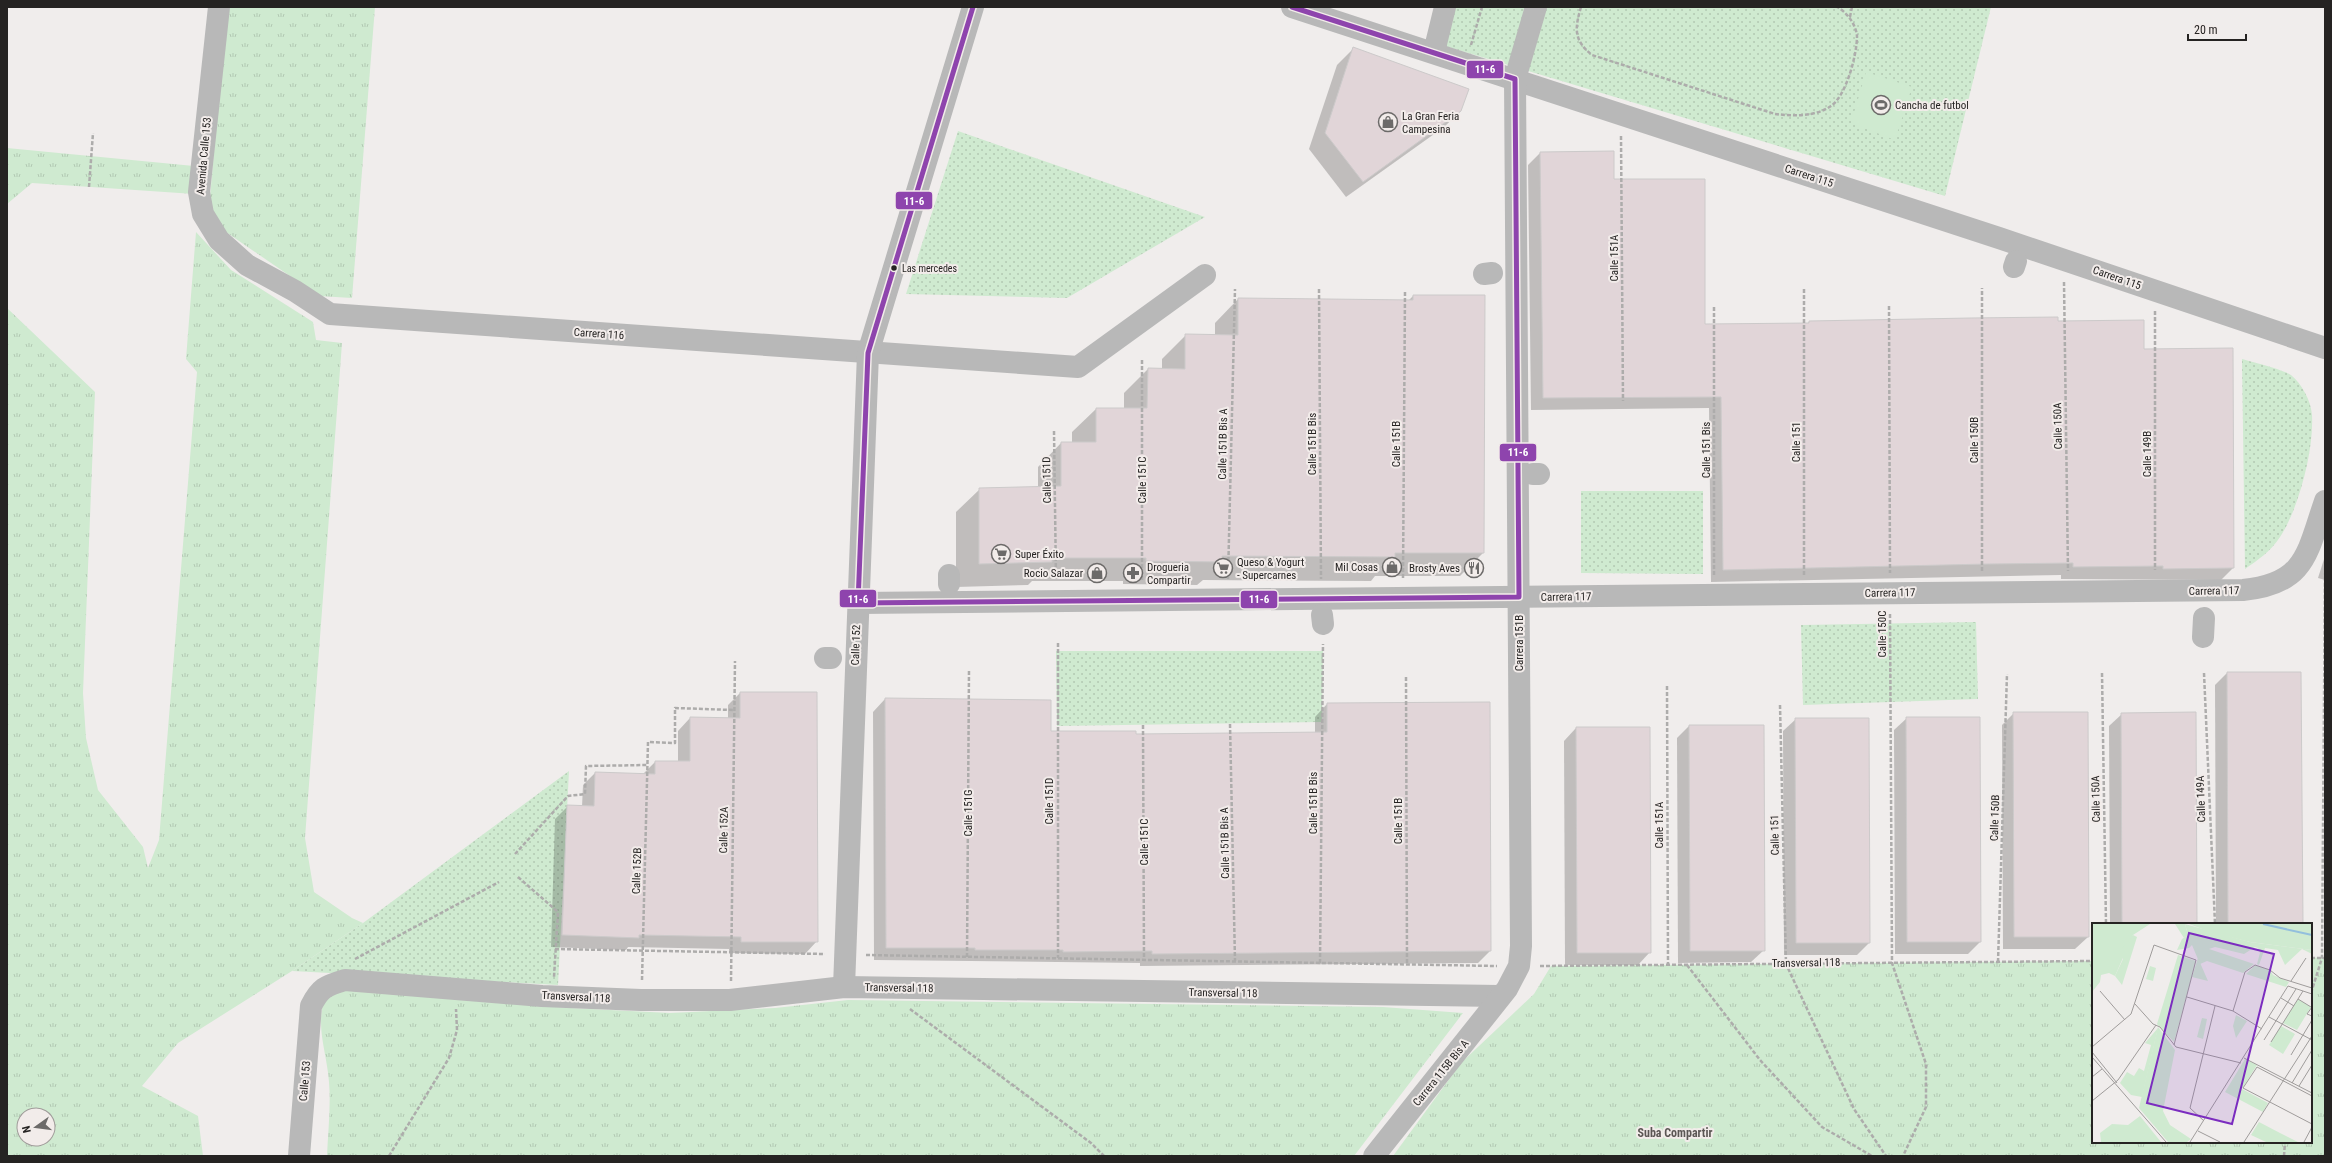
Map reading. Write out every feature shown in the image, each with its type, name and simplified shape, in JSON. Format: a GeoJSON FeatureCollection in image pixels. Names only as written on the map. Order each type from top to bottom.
{"type":"FeatureCollection","features":[{"type":"Feature","properties":{"kind":"street","name":"Avenida Calle 153"},"geometry":{"type":"LineString","coordinates":[[219,7],[199,192],[203,214],[219,240],[248,265],[294,291],[330,314]]}},
{"type":"Feature","properties":{"kind":"street","name":"Calle 152"},"geometry":{"type":"LineString","coordinates":[[844,987],[868,353],[973,7]]}},
{"type":"Feature","properties":{"kind":"street","name":"Carrera 115"},"geometry":{"type":"LineString","coordinates":[[1292,7],[1434,52],[2325,348]]}},
{"type":"Feature","properties":{"kind":"street"},"geometry":{"type":"LineString","coordinates":[[1434,52],[1444,7]]}},
{"type":"Feature","properties":{"kind":"street","name":"Carrera 151B"},"geometry":{"type":"LineString","coordinates":[[1504,993],[1519,966],[1521,938],[1515,79],[1536,7]]}},
{"type":"Feature","properties":{"kind":"street","name":"Carrera 116"},"geometry":{"type":"LineString","coordinates":[[330,314],[1078,367],[1205,275]]}},
{"type":"Feature","properties":{"kind":"street","name":"Carrera 117"},"geometry":{"type":"LineString","coordinates":[[858,603],[1228,600],[1322,620],[1403,598],[2243,590],[2274,584],[2300,565],[2325,501]]}},
{"type":"Feature","properties":{"kind":"street","name":"Transversal 118"},"geometry":{"type":"LineString","coordinates":[[311,1006],[319,991],[327,986],[345,980],[455,990],[641,1000],[730,1000],[844,987],[1504,993]]}},
{"type":"Feature","properties":{"kind":"street","name":"Carrera 115B Bis A"},"geometry":{"type":"LineString","coordinates":[[1374,1156],[1504,993]]}},
{"type":"Feature","properties":{"kind":"street","name":"Calle 153"},"geometry":{"type":"LineString","coordinates":[[299,1156],[311,1006]]}},
{"type":"Feature","properties":{"kind":"path"},"geometry":{"type":"LineString","coordinates":[[1466,63],[1482,7]]}},
{"type":"Feature","properties":{"kind":"path"},"geometry":{"type":"LineString","coordinates":[[1581,7],[1577,21],[1577,38],[1582,47],[1592,55],[1775,114],[1795,116],[1822,112],[1840,98],[1851,70],[1857,35],[1850,18],[1837,7]]}},
{"type":"Feature","properties":{"kind":"path"},"geometry":{"type":"LineString","coordinates":[[1850,18],[1852,7]]}},
{"type":"Feature","properties":{"kind":"path","name":"Calle 151A"},"geometry":{"type":"LineString","coordinates":[[1621,114],[1623,401]]}},
{"type":"Feature","properties":{"kind":"path"},"geometry":{"type":"LineString","coordinates":[[89,187],[93,133]]}},
{"type":"Feature","properties":{"kind":"path","name":"Calle 150A"},"geometry":{"type":"LineString","coordinates":[[2063,260],[2068,592]]}},
{"type":"Feature","properties":{"kind":"path","name":"Calle 150B"},"geometry":{"type":"LineString","coordinates":[[1982,288],[1982,593]]}},
{"type":"Feature","properties":{"kind":"path","name":"Calle 151B Bis A"},"geometry":{"type":"LineString","coordinates":[[1228,600],[1235,289]]}},
{"type":"Feature","properties":{"kind":"path","name":"Calle 151B Bis"},"geometry":{"type":"LineString","coordinates":[[1319,289],[1322,620],[1320,963]]}},
{"type":"Feature","properties":{"kind":"path","name":"Calle 151"},"geometry":{"type":"LineString","coordinates":[[1804,289],[1804,594]]}},
{"type":"Feature","properties":{"kind":"path","name":"Calle 151B"},"geometry":{"type":"LineString","coordinates":[[1403,598],[1404,290]]}},
{"type":"Feature","properties":{"kind":"path","name":"Calle 151 Bis"},"geometry":{"type":"LineString","coordinates":[[1714,305],[1714,595]]}},
{"type":"Feature","properties":{"kind":"path","name":"Calle 150C"},"geometry":{"type":"LineString","coordinates":[[1889,306],[1892,963],[1926,1064],[1926,1108],[1903,1156]]}},
{"type":"Feature","properties":{"kind":"path","name":"Calle 149B"},"geometry":{"type":"LineString","coordinates":[[2154,317],[2155,591]]}},
{"type":"Feature","properties":{"kind":"path","name":"Calle 151C"},"geometry":{"type":"LineString","coordinates":[[1142,359],[1142,600]]}},
{"type":"Feature","properties":{"kind":"path","name":"Calle 151D"},"geometry":{"type":"LineString","coordinates":[[1054,431],[1057,601]]}},
{"type":"Feature","properties":{"kind":"path"},"geometry":{"type":"LineString","coordinates":[[2312,990],[2324,958],[2325,573]]}},
{"type":"Feature","properties":{"kind":"path","name":"Calle 151D"},"geometry":{"type":"LineString","coordinates":[[1058,643],[1058,958]]}},
{"type":"Feature","properties":{"kind":"path","name":"Calle 152A"},"geometry":{"type":"LineString","coordinates":[[730,1000],[734,661]]}},
{"type":"Feature","properties":{"kind":"path","name":"Calle 151G"},"geometry":{"type":"LineString","coordinates":[[967,957],[968,669]]}},
{"type":"Feature","properties":{"kind":"path","name":"Calle 150A"},"geometry":{"type":"LineString","coordinates":[[2102,673],[2106,923]]}},
{"type":"Feature","properties":{"kind":"path","name":"Calle 149A"},"geometry":{"type":"LineString","coordinates":[[2204,673],[2214,923]]}},
{"type":"Feature","properties":{"kind":"path","name":"Calle 150B"},"geometry":{"type":"LineString","coordinates":[[1998,962],[2007,674]]}},
{"type":"Feature","properties":{"kind":"path","name":"Calle 151B"},"geometry":{"type":"LineString","coordinates":[[1406,677],[1407,964]]}},
{"type":"Feature","properties":{"kind":"path","name":"Calle 151A"},"geometry":{"type":"LineString","coordinates":[[1667,686],[1668,965]]}},
{"type":"Feature","properties":{"kind":"path","name":"Calle 151"},"geometry":{"type":"LineString","coordinates":[[1780,705],[1786,964]]}},
{"type":"Feature","properties":{"kind":"path","name":"Calle 152B"},"geometry":{"type":"LineString","coordinates":[[641,1000],[648,742],[675,743],[675,708],[733,710]]}},
{"type":"Feature","properties":{"kind":"path","name":"Calle 151B Bis A"},"geometry":{"type":"LineString","coordinates":[[1230,724],[1235,961]]}},
{"type":"Feature","properties":{"kind":"path","name":"Calle 151C"},"geometry":{"type":"LineString","coordinates":[[1143,725],[1144,960]]}},
{"type":"Feature","properties":{"kind":"path"},"geometry":{"type":"LineString","coordinates":[[515,854],[568,796],[585,794],[586,766],[648,765]]}},
{"type":"Feature","properties":{"kind":"path"},"geometry":{"type":"LineString","coordinates":[[518,877],[558,912],[552,996]]}},
{"type":"Feature","properties":{"kind":"path"},"geometry":{"type":"LineString","coordinates":[[350,962],[499,882]]}},
{"type":"Feature","properties":{"kind":"path","name":"Transversal 118"},"geometry":{"type":"LineString","coordinates":[[555,949],[1519,966],[2092,961]]}},
{"type":"Feature","properties":{"kind":"path"},"geometry":{"type":"LineString","coordinates":[[2312,958],[2324,958]]}},
{"type":"Feature","properties":{"kind":"path"},"geometry":{"type":"LineString","coordinates":[[1786,964],[1854,1109],[1886,1156]]}},
{"type":"Feature","properties":{"kind":"path"},"geometry":{"type":"LineString","coordinates":[[1687,965],[1760,1060],[1822,1127],[1872,1156]]}},
{"type":"Feature","properties":{"kind":"path"},"geometry":{"type":"LineString","coordinates":[[897,988],[898,1001],[1091,1143],[1104,1156]]}},
{"type":"Feature","properties":{"kind":"path"},"geometry":{"type":"LineString","coordinates":[[388,1156],[449,1058],[457,1030],[455,990]]}},
{"type":"Feature","properties":{"kind":"path"},"geometry":{"type":"LineString","coordinates":[[2284,1156],[2285,1143]]}},
{"type":"Feature","properties":{"kind":"green space"},"geometry":{"type":"Polygon","coordinates":[[[227,7],[375,7],[352,298],[319,296],[226,232],[209,208],[227,7]]]}},
{"type":"Feature","properties":{"kind":"green space"},"geometry":{"type":"Polygon","coordinates":[[[1455,7],[1991,7],[1945,196],[1445,46],[1455,7]]]}},
{"type":"Feature","properties":{"kind":"green space","name":"Cancha de futbol"},"geometry":{"type":"Polygon","coordinates":[[[1866,72],[1912,87],[1895,140],[1851,123],[1866,72]]]}},
{"type":"Feature","properties":{"kind":"green space"},"geometry":{"type":"Polygon","coordinates":[[[958,131],[1205,217],[1067,298],[906,294],[958,131]]]}},
{"type":"Feature","properties":{"kind":"green space"},"geometry":{"type":"Polygon","coordinates":[[[7,148],[194,166],[194,194],[32,183],[7,204],[7,148]]]}},
{"type":"Feature","properties":{"kind":"green space"},"geometry":{"type":"Polygon","coordinates":[[[196,232],[231,270],[313,322],[316,340],[342,343],[305,838],[314,892],[352,918],[363,923],[292,971],[178,1043],[142,1086],[198,1116],[203,1156],[7,1156],[7,308],[95,392],[83,693],[86,738],[98,790],[143,847],[148,868],[159,840],[197,372],[186,359],[196,232]]]}},
{"type":"Feature","properties":{"kind":"green space"},"geometry":{"type":"Polygon","coordinates":[[[2242,359],[2291,375],[2299,383],[2305,393],[2310,404],[2312,415],[2311,445],[2308,461],[2299,495],[2287,525],[2273,547],[2245,569],[2242,359]]]}},
{"type":"Feature","properties":{"kind":"green space"},"geometry":{"type":"Polygon","coordinates":[[[1581,491],[1703,491],[1703,574],[1581,573],[1581,491]]]}},
{"type":"Feature","properties":{"kind":"green space"},"geometry":{"type":"Polygon","coordinates":[[[1976,622],[1978,699],[1803,705],[1801,625],[1976,622]]]}},
{"type":"Feature","properties":{"kind":"green space"},"geometry":{"type":"Polygon","coordinates":[[[1056,651],[1323,651],[1322,722],[1057,726],[1056,651]]]}},
{"type":"Feature","properties":{"kind":"green space"},"geometry":{"type":"Polygon","coordinates":[[[569,771],[558,985],[292,971],[363,923],[569,771]]]}},
{"type":"Feature","properties":{"kind":"green space"},"geometry":{"type":"Polygon","coordinates":[[[2325,957],[2325,1156],[1393,1156],[1461,1063],[1534,994],[1551,966],[2092,961],[2092,1143],[2312,1143],[2312,958],[2325,957]]]}},
{"type":"Feature","properties":{"kind":"green space"},"geometry":{"type":"Polygon","coordinates":[[[339,989],[570,1008],[670,1013],[775,1008],[848,1000],[1383,1007],[1463,1013],[1354,1156],[327,1156],[330,1091],[322,1038],[321,1017],[326,995],[339,989]]]}},
{"type":"Feature","properties":{"kind":"building","name":"La Gran Feria Campesina"},"geometry":{"type":"Polygon","coordinates":[[[1353,47],[1469,89],[1461,111],[1363,182],[1325,133],[1353,47]]]}},
{"type":"Feature","properties":{"kind":"building"},"geometry":{"type":"Polygon","coordinates":[[[1614,151],[1614,179],[1705,179],[1705,324],[2058,317],[2058,321],[2144,320],[2144,349],[2233,348],[2234,568],[2163,569],[2163,566],[2073,567],[2073,563],[1723,570],[1721,397],[1543,398],[1540,152],[1614,151]]]}},
{"type":"Feature","properties":{"kind":"building"},"geometry":{"type":"Polygon","coordinates":[[[1413,295],[1485,295],[1484,553],[1395,553],[1395,557],[1222,556],[1222,562],[1146,561],[1146,558],[1052,558],[1052,562],[979,564],[979,488],[1061,486],[1061,442],[1096,442],[1096,408],[1147,408],[1148,368],[1185,369],[1185,334],[1238,335],[1238,298],[1413,300],[1413,295]]]}},
{"type":"Feature","properties":{"kind":"building"},"geometry":{"type":"Polygon","coordinates":[[[2227,672],[2301,672],[2303,923],[2228,923],[2227,672]]]}},
{"type":"Feature","properties":{"kind":"building"},"geometry":{"type":"Polygon","coordinates":[[[740,692],[817,692],[818,942],[741,942],[741,937],[639,935],[639,938],[562,935],[567,805],[594,806],[595,772],[655,774],[655,761],[690,761],[690,717],[740,718],[740,692]]]}},
{"type":"Feature","properties":{"kind":"building"},"geometry":{"type":"Polygon","coordinates":[[[885,698],[1051,700],[1051,731],[1136,731],[1136,734],[1327,732],[1327,703],[1490,702],[1491,951],[1152,954],[1152,951],[1063,952],[1063,950],[975,950],[975,948],[886,948],[885,698]]]}},
{"type":"Feature","properties":{"kind":"building"},"geometry":{"type":"Polygon","coordinates":[[[2013,712],[2088,712],[2089,937],[2014,937],[2013,712]]]}},
{"type":"Feature","properties":{"kind":"building"},"geometry":{"type":"Polygon","coordinates":[[[2196,712],[2197,923],[2122,923],[2121,713],[2196,712]]]}},
{"type":"Feature","properties":{"kind":"building"},"geometry":{"type":"Polygon","coordinates":[[[1906,717],[1980,717],[1981,942],[1907,942],[1906,717]]]}},
{"type":"Feature","properties":{"kind":"building"},"geometry":{"type":"Polygon","coordinates":[[[1795,718],[1869,718],[1870,943],[1796,943],[1795,718]]]}},
{"type":"Feature","properties":{"kind":"building"},"geometry":{"type":"Polygon","coordinates":[[[1689,725],[1764,725],[1765,951],[1690,951],[1689,725]]]}},
{"type":"Feature","properties":{"kind":"building"},"geometry":{"type":"Polygon","coordinates":[[[1576,727],[1650,727],[1651,953],[1577,953],[1576,727]]]}},
{"type":"Feature","properties":{"kind":"transit line","name":"11-6"},"geometry":{"type":"LineString","coordinates":[[973,7],[868,353],[858,603],[1519,597],[1515,79],[1292,7]]}},
{"type":"Feature","properties":{"kind":"place","name":"Cancha de futbol"},"geometry":{"type":"Point","coordinates":[1881,105]}},
{"type":"Feature","properties":{"kind":"place","name":"La Gran Feria Campesina"},"geometry":{"type":"Point","coordinates":[1388,122]}},
{"type":"Feature","properties":{"kind":"place","name":"Las mercedes"},"geometry":{"type":"Point","coordinates":[894,268]}},
{"type":"Feature","properties":{"kind":"place","name":"Super Éxito"},"geometry":{"type":"Point","coordinates":[1001,554]}},
{"type":"Feature","properties":{"kind":"place","name":"Mil Cosas"},"geometry":{"type":"Point","coordinates":[1392,567]}},
{"type":"Feature","properties":{"kind":"place","name":"Queso & Yogurt - Supercarnes"},"geometry":{"type":"Point","coordinates":[1223,568]}},
{"type":"Feature","properties":{"kind":"place","name":"Brosty Aves"},"geometry":{"type":"Point","coordinates":[1474,568]}},
{"type":"Feature","properties":{"kind":"place","name":"Rocio Salazar"},"geometry":{"type":"Point","coordinates":[1097,573]}},
{"type":"Feature","properties":{"kind":"place","name":"Drogueria Compartir"},"geometry":{"type":"Point","coordinates":[1133,573]}},
{"type":"Feature","properties":{"kind":"district","name":"Suba Compartir"},"geometry":{"type":"Point","coordinates":[1675,1133]}}]}
